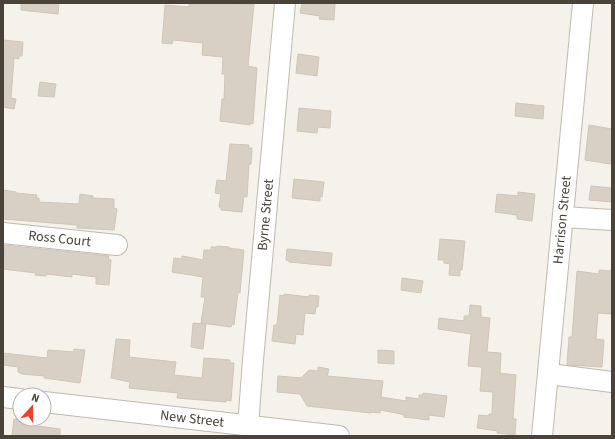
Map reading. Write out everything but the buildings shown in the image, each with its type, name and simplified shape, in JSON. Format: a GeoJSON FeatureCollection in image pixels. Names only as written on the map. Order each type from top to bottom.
{"type":"FeatureCollection","features":[{"type":"Feature","properties":{"kind":"street","name":"Byrne Street"},"geometry":{"type":"LineString","coordinates":[[248,426],[285,3]]}},
{"type":"Feature","properties":{"kind":"street","name":"Harrison Street"},"geometry":{"type":"LineString","coordinates":[[542,436],[583,3]]}},
{"type":"Feature","properties":{"kind":"street"},"geometry":{"type":"LineString","coordinates":[[563,217],[612,220]]}},
{"type":"Feature","properties":{"kind":"street","name":"Ross Court"},"geometry":{"type":"LineString","coordinates":[[3,233],[117,245]]}},
{"type":"Feature","properties":{"kind":"street"},"geometry":{"type":"LineString","coordinates":[[549,374],[612,382]]}},
{"type":"Feature","properties":{"kind":"street","name":"New Street"},"geometry":{"type":"LineString","coordinates":[[52,403],[339,436]]}}]}
